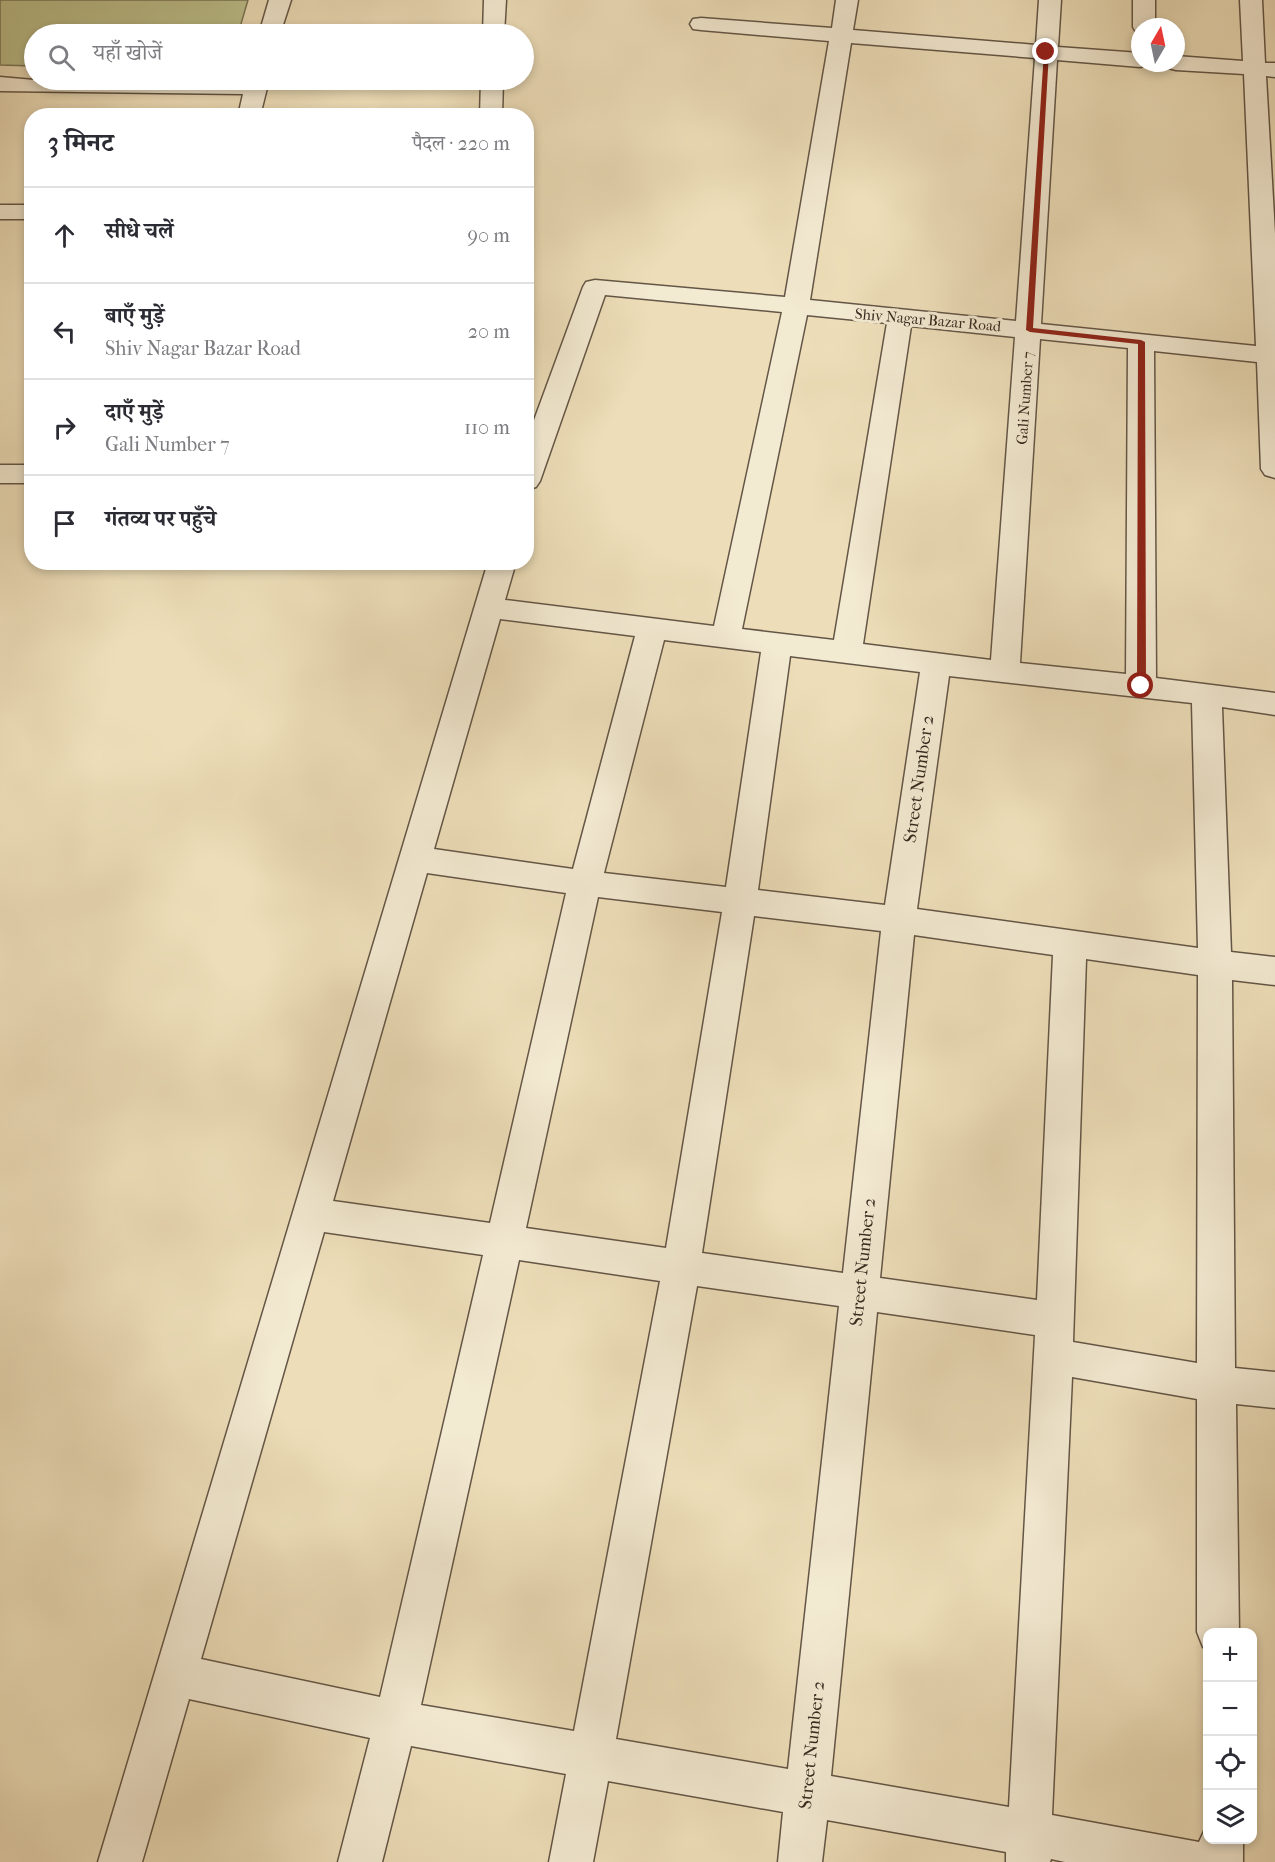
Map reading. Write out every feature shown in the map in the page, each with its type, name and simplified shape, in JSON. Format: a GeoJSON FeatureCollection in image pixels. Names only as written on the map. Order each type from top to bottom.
{"type":"FeatureCollection","features":[{"type":"Feature","properties":{"kind":"street"},"geometry":{"type":"LineString","coordinates":[[273,24],[280,0]]}},
{"type":"Feature","properties":{"kind":"street"},"geometry":{"type":"LineString","coordinates":[[494,24],[495,0]]}},
{"type":"Feature","properties":{"kind":"street"},"geometry":{"type":"LineString","coordinates":[[726,637],[796,307],[847,0]]}},
{"type":"Feature","properties":{"kind":"street","name":"Gali Number 7"},"geometry":{"type":"LineString","coordinates":[[1005,672],[1030,330],[1050,0]]}},
{"type":"Feature","properties":{"kind":"street"},"geometry":{"type":"LineString","coordinates":[[1144,0],[1144,18]]}},
{"type":"Feature","properties":{"kind":"street"},"geometry":{"type":"LineString","coordinates":[[1251,0],[1264,69],[1275,469]]}},
{"type":"Feature","properties":{"kind":"street"},"geometry":{"type":"LineString","coordinates":[[701,24],[1131,59]]}},
{"type":"Feature","properties":{"kind":"street"},"geometry":{"type":"LineString","coordinates":[[1185,64],[1264,69]]}},
{"type":"Feature","properties":{"kind":"street"},"geometry":{"type":"LineString","coordinates":[[0,84],[24,84]]}},
{"type":"Feature","properties":{"kind":"street"},"geometry":{"type":"LineString","coordinates":[[251,108],[256,90]]}},
{"type":"Feature","properties":{"kind":"street"},"geometry":{"type":"LineString","coordinates":[[491,108],[492,90]]}},
{"type":"Feature","properties":{"kind":"street"},"geometry":{"type":"LineString","coordinates":[[0,212],[24,212]]}},
{"type":"Feature","properties":{"kind":"street","name":"Shiv Nagar Bazar Road"},"geometry":{"type":"LineString","coordinates":[[534,456],[595,287],[663,292],[1272,356]]}},
{"type":"Feature","properties":{"kind":"street"},"geometry":{"type":"LineString","coordinates":[[847,652],[900,318]]}},
{"type":"Feature","properties":{"kind":"street"},"geometry":{"type":"LineString","coordinates":[[1141,342],[1141,686]]}},
{"type":"Feature","properties":{"kind":"street"},"geometry":{"type":"LineString","coordinates":[[0,474],[24,474]]}},
{"type":"Feature","properties":{"kind":"street"},"geometry":{"type":"LineString","coordinates":[[120,1862],[500,570]]}},
{"type":"Feature","properties":{"kind":"street"},"geometry":{"type":"LineString","coordinates":[[489,608],[1275,704]]}},
{"type":"Feature","properties":{"kind":"street"},"geometry":{"type":"LineString","coordinates":[[360,1862],[396,1722],[585,883],[652,628]]}},
{"type":"Feature","properties":{"kind":"street"},"geometry":{"type":"LineString","coordinates":[[570,1862],[682,1265],[740,901],[777,644]]}},
{"type":"Feature","properties":{"kind":"street","name":"Street Number 2"},"geometry":{"type":"LineString","coordinates":[[800,1862],[899,920],[936,663]]}},
{"type":"Feature","properties":{"kind":"street"},"geometry":{"type":"LineString","coordinates":[[1207,694],[1215,964],[1218,1628]]}},
{"type":"Feature","properties":{"kind":"street"},"geometry":{"type":"LineString","coordinates":[[415,860],[585,883],[899,920],[1275,971]]}},
{"type":"Feature","properties":{"kind":"street"},"geometry":{"type":"LineString","coordinates":[[1028,1847],[1054,1338],[1070,944]]}},
{"type":"Feature","properties":{"kind":"street"},"geometry":{"type":"LineString","coordinates":[[311,1214],[860,1292],[1054,1338],[1216,1384],[1275,1390]]}},
{"type":"Feature","properties":{"kind":"street"},"geometry":{"type":"LineString","coordinates":[[175,1675],[396,1722],[807,1793],[1028,1847],[1192,1862]]}},
{"type":"Feature","properties":{"kind":"street"},"geometry":{"type":"LineString","coordinates":[[1221,1844],[1221,1862]]}},
{"type":"Feature","properties":{"kind":"green space"},"geometry":{"type":"Polygon","coordinates":[[[0,0],[248,0],[241,24],[24,24],[24,66],[0,65],[0,0]]]}},
{"type":"Feature","properties":{"kind":"route"},"geometry":{"type":"LineString","coordinates":[[1046,52],[1030,330],[1141,342],[1141,686]]}}]}
